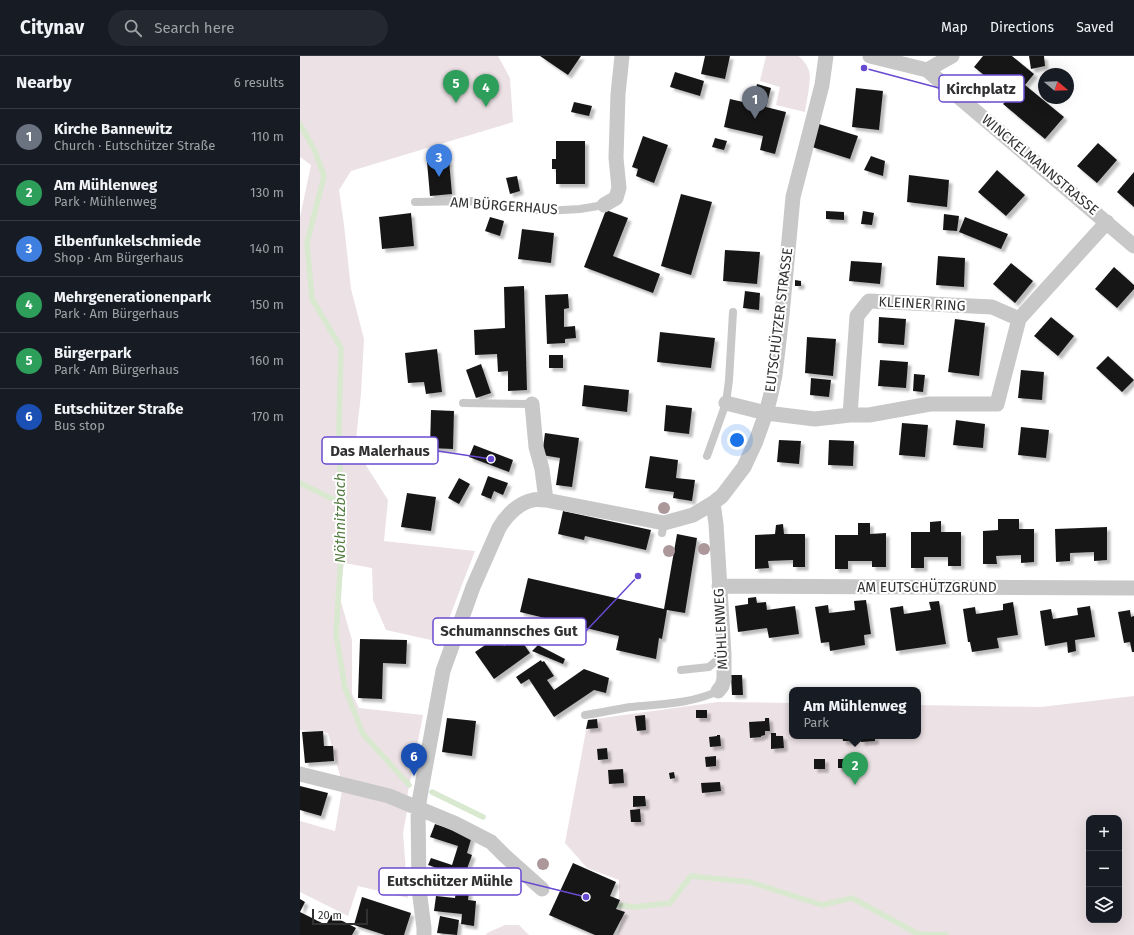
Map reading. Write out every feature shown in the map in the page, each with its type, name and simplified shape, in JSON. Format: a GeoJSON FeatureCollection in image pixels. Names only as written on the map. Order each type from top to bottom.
{"type":"FeatureCollection","features":[{"type":"Feature","properties":{"kind":"street","name":"AM BÜRGERHAUS"},"geometry":{"type":"LineString","coordinates":[[604,205],[616,198],[619,188],[616,158],[618,94],[622,56]]}},
{"type":"Feature","properties":{"kind":"street","name":"EUTSCHÜTZER STRASSE"},"geometry":{"type":"LineString","coordinates":[[424,935],[419,889],[418,808],[443,671],[473,586],[499,528],[504,519],[514,510],[533,500],[546,500],[663,528],[693,515],[713,503],[722,496],[744,467],[756,441],[766,413],[775,375],[793,197],[822,85],[826,56]]}},
{"type":"Feature","properties":{"kind":"street"},"geometry":{"type":"LineString","coordinates":[[870,56],[927,70],[952,56]]}},
{"type":"Feature","properties":{"kind":"street","name":"WINCKELMANNSTRASSE"},"geometry":{"type":"LineString","coordinates":[[927,70],[1134,246]]}},
{"type":"Feature","properties":{"kind":"street"},"geometry":{"type":"LineString","coordinates":[[726,403],[766,413],[815,419],[850,415],[869,415],[930,404],[997,404],[1019,319],[1107,222]]}},
{"type":"Feature","properties":{"kind":"street","name":"KLEINER RING"},"geometry":{"type":"LineString","coordinates":[[850,415],[857,316],[869,301],[992,308],[1019,319]]}},
{"type":"Feature","properties":{"kind":"street"},"geometry":{"type":"LineString","coordinates":[[532,404],[536,447],[542,470],[546,500]]}},
{"type":"Feature","properties":{"kind":"street","name":"MÜHLENWEG"},"geometry":{"type":"LineString","coordinates":[[713,503],[716,524],[724,654],[724,680],[718,691]]}},
{"type":"Feature","properties":{"kind":"street","name":"AM EUTSCHÜTZGRUND"},"geometry":{"type":"LineString","coordinates":[[719,586],[1134,588]]}},
{"type":"Feature","properties":{"kind":"street"},"geometry":{"type":"LineString","coordinates":[[300,774],[389,796],[456,824],[491,842],[514,865],[542,889]]}},
{"type":"Feature","properties":{"kind":"lane","name":"AM BÜRGERHAUS"},"geometry":{"type":"LineString","coordinates":[[415,202],[473,202],[545,211],[580,210],[604,205]]}},
{"type":"Feature","properties":{"kind":"lane"},"geometry":{"type":"LineString","coordinates":[[707,456],[726,403],[729,380],[733,312]]}},
{"type":"Feature","properties":{"kind":"lane"},"geometry":{"type":"LineString","coordinates":[[463,403],[532,404]]}},
{"type":"Feature","properties":{"kind":"lane"},"geometry":{"type":"LineString","coordinates":[[681,670],[708,667],[724,654]]}},
{"type":"Feature","properties":{"kind":"lane","name":"MÜHLENWEG"},"geometry":{"type":"LineString","coordinates":[[585,715],[686,702],[708,696],[718,691]]}},
{"type":"Feature","properties":{"kind":"shaded area"},"geometry":{"type":"Polygon","coordinates":[[[300,56],[498,56],[510,78],[513,122],[351,171],[339,190],[351,289],[364,339],[361,394],[355,448],[388,500],[384,541],[475,551],[440,642],[386,630],[373,600],[372,568],[344,563],[339,595],[352,640],[352,694],[359,708],[423,715],[407,797],[341,779],[328,733],[300,730],[300,217],[311,165],[300,157],[300,56]]]}},
{"type":"Feature","properties":{"kind":"shaded area"},"geometry":{"type":"Polygon","coordinates":[[[766,56],[798,56],[805,62],[810,75],[810,80],[805,112],[776,105],[780,87],[760,81],[766,56]]]}},
{"type":"Feature","properties":{"kind":"shaded area"},"geometry":{"type":"Polygon","coordinates":[[[1134,696],[1134,935],[617,935],[621,922],[619,880],[587,868],[565,843],[588,720],[718,702],[789,703],[789,739],[921,739],[921,705],[1041,707],[1134,696]]]}},
{"type":"Feature","properties":{"kind":"shaded area"},"geometry":{"type":"Polygon","coordinates":[[[342,790],[386,802],[407,811],[403,833],[408,898],[358,886],[348,916],[300,892],[300,821],[335,831],[342,790]]]}},
{"type":"Feature","properties":{"kind":"shaded area"},"geometry":{"type":"Polygon","coordinates":[[[505,925],[519,925],[529,935],[486,935],[487,933],[505,925]]]}},
{"type":"Feature","properties":{"kind":"building"},"geometry":{"type":"Polygon","coordinates":[[[540,56],[581,56],[568,75],[540,56]]]}},
{"type":"Feature","properties":{"kind":"building"},"geometry":{"type":"Polygon","coordinates":[[[705,56],[730,56],[725,79],[701,74],[705,56]]]}},
{"type":"Feature","properties":{"kind":"building"},"geometry":{"type":"Polygon","coordinates":[[[983,56],[1012,56],[1034,74],[1025,85],[1038,96],[1038,104],[1048,104],[1064,117],[1045,139],[1003,104],[1010,96],[974,67],[983,56]]]}},
{"type":"Feature","properties":{"kind":"building"},"geometry":{"type":"Polygon","coordinates":[[[1029,56],[1044,56],[1045,66],[1031,69],[1029,56]]]}},
{"type":"Feature","properties":{"kind":"building"},"geometry":{"type":"Polygon","coordinates":[[[675,72],[704,81],[700,96],[670,87],[675,72]]]}},
{"type":"Feature","properties":{"kind":"building"},"geometry":{"type":"Polygon","coordinates":[[[757,84],[771,88],[766,107],[786,112],[775,154],[760,150],[763,136],[724,127],[730,99],[752,104],[757,84]]]}},
{"type":"Feature","properties":{"kind":"building"},"geometry":{"type":"Polygon","coordinates":[[[856,88],[883,91],[879,130],[852,127],[856,88]]]}},
{"type":"Feature","properties":{"kind":"building"},"geometry":{"type":"Polygon","coordinates":[[[574,102],[592,106],[589,116],[571,112],[574,102]]]}},
{"type":"Feature","properties":{"kind":"building"},"geometry":{"type":"Polygon","coordinates":[[[819,124],[858,136],[850,159],[812,147],[819,124]]]}},
{"type":"Feature","properties":{"kind":"building"},"geometry":{"type":"Polygon","coordinates":[[[643,136],[668,145],[654,183],[636,176],[638,169],[632,167],[643,136]]]}},
{"type":"Feature","properties":{"kind":"building"},"geometry":{"type":"Polygon","coordinates":[[[715,138],[727,141],[724,150],[712,147],[715,138]]]}},
{"type":"Feature","properties":{"kind":"building"},"geometry":{"type":"Polygon","coordinates":[[[556,141],[585,141],[585,184],[556,184],[556,169],[552,169],[552,159],[556,159],[556,141]]]}},
{"type":"Feature","properties":{"kind":"building"},"geometry":{"type":"Polygon","coordinates":[[[1098,143],[1117,160],[1097,183],[1077,166],[1098,143]]]}},
{"type":"Feature","properties":{"kind":"building"},"geometry":{"type":"Polygon","coordinates":[[[871,156],[885,161],[883,176],[864,170],[871,156]]]}},
{"type":"Feature","properties":{"kind":"building"},"geometry":{"type":"Polygon","coordinates":[[[449,160],[452,194],[430,196],[427,162],[449,160]]]}},
{"type":"Feature","properties":{"kind":"building"},"geometry":{"type":"Polygon","coordinates":[[[997,170],[1025,195],[1006,216],[978,192],[997,170]]]}},
{"type":"Feature","properties":{"kind":"building"},"geometry":{"type":"Polygon","coordinates":[[[1134,172],[1134,207],[1117,192],[1134,172]]]}},
{"type":"Feature","properties":{"kind":"building"},"geometry":{"type":"Polygon","coordinates":[[[909,175],[949,180],[947,207],[907,202],[909,175]]]}},
{"type":"Feature","properties":{"kind":"building"},"geometry":{"type":"Polygon","coordinates":[[[517,176],[520,191],[510,194],[506,178],[517,176]]]}},
{"type":"Feature","properties":{"kind":"building"},"geometry":{"type":"Polygon","coordinates":[[[681,194],[712,202],[691,275],[661,266],[681,194]]]}},
{"type":"Feature","properties":{"kind":"building"},"geometry":{"type":"Polygon","coordinates":[[[606,210],[628,218],[613,256],[660,274],[653,293],[584,267],[606,210]]]}},
{"type":"Feature","properties":{"kind":"building"},"geometry":{"type":"Polygon","coordinates":[[[826,211],[844,212],[844,220],[826,219],[826,211]]]}},
{"type":"Feature","properties":{"kind":"building"},"geometry":{"type":"Polygon","coordinates":[[[863,211],[874,213],[872,225],[861,224],[863,211]]]}},
{"type":"Feature","properties":{"kind":"building"},"geometry":{"type":"Polygon","coordinates":[[[411,213],[414,246],[382,249],[379,217],[411,213]]]}},
{"type":"Feature","properties":{"kind":"building"},"geometry":{"type":"Polygon","coordinates":[[[944,214],[959,216],[957,231],[943,230],[944,214]]]}},
{"type":"Feature","properties":{"kind":"building"},"geometry":{"type":"Polygon","coordinates":[[[490,217],[504,221],[500,236],[485,231],[490,217]]]}},
{"type":"Feature","properties":{"kind":"building"},"geometry":{"type":"Polygon","coordinates":[[[965,217],[1008,234],[1001,249],[959,232],[965,217]]]}},
{"type":"Feature","properties":{"kind":"building"},"geometry":{"type":"Polygon","coordinates":[[[522,229],[554,233],[551,263],[518,259],[522,229]]]}},
{"type":"Feature","properties":{"kind":"building"},"geometry":{"type":"Polygon","coordinates":[[[725,250],[760,252],[757,284],[723,281],[725,250]]]}},
{"type":"Feature","properties":{"kind":"building"},"geometry":{"type":"Polygon","coordinates":[[[938,256],[965,258],[964,287],[936,285],[938,256]]]}},
{"type":"Feature","properties":{"kind":"building"},"geometry":{"type":"Polygon","coordinates":[[[851,261],[882,263],[880,284],[849,281],[851,261]]]}},
{"type":"Feature","properties":{"kind":"building"},"geometry":{"type":"Polygon","coordinates":[[[1011,263],[1033,281],[1015,303],[993,284],[1011,263]]]}},
{"type":"Feature","properties":{"kind":"building"},"geometry":{"type":"Polygon","coordinates":[[[1114,267],[1134,285],[1134,289],[1117,308],[1095,289],[1114,267]]]}},
{"type":"Feature","properties":{"kind":"building"},"geometry":{"type":"Polygon","coordinates":[[[795,280],[801,281],[801,286],[795,286],[795,280]]]}},
{"type":"Feature","properties":{"kind":"building"},"geometry":{"type":"Polygon","coordinates":[[[524,286],[527,390],[508,391],[508,371],[498,372],[497,354],[475,355],[474,330],[505,328],[504,287],[524,286]]]}},
{"type":"Feature","properties":{"kind":"building"},"geometry":{"type":"Polygon","coordinates":[[[745,291],[760,293],[759,310],[743,308],[745,291]]]}},
{"type":"Feature","properties":{"kind":"building"},"geometry":{"type":"Polygon","coordinates":[[[568,294],[569,308],[564,309],[564,327],[575,326],[576,338],[565,339],[565,343],[547,344],[545,295],[568,294]]]}},
{"type":"Feature","properties":{"kind":"building"},"geometry":{"type":"Polygon","coordinates":[[[879,317],[906,319],[904,345],[878,343],[879,317]]]}},
{"type":"Feature","properties":{"kind":"building"},"geometry":{"type":"Polygon","coordinates":[[[1051,317],[1074,336],[1058,356],[1034,336],[1051,317]]]}},
{"type":"Feature","properties":{"kind":"building"},"geometry":{"type":"Polygon","coordinates":[[[955,319],[985,323],[979,376],[948,372],[955,319]]]}},
{"type":"Feature","properties":{"kind":"building"},"geometry":{"type":"Polygon","coordinates":[[[660,332],[715,338],[711,368],[657,362],[660,332]]]}},
{"type":"Feature","properties":{"kind":"building"},"geometry":{"type":"Polygon","coordinates":[[[807,337],[836,339],[833,376],[805,373],[807,337]]]}},
{"type":"Feature","properties":{"kind":"building"},"geometry":{"type":"Polygon","coordinates":[[[437,349],[442,392],[426,394],[424,382],[408,383],[405,353],[437,349]]]}},
{"type":"Feature","properties":{"kind":"building"},"geometry":{"type":"Polygon","coordinates":[[[549,355],[563,355],[563,368],[549,368],[549,355]]]}},
{"type":"Feature","properties":{"kind":"building"},"geometry":{"type":"Polygon","coordinates":[[[1108,356],[1134,380],[1122,392],[1096,368],[1108,356]]]}},
{"type":"Feature","properties":{"kind":"building"},"geometry":{"type":"Polygon","coordinates":[[[880,360],[908,362],[906,388],[878,386],[880,360]]]}},
{"type":"Feature","properties":{"kind":"building"},"geometry":{"type":"Polygon","coordinates":[[[481,364],[491,393],[476,398],[466,370],[481,364]]]}},
{"type":"Feature","properties":{"kind":"building"},"geometry":{"type":"Polygon","coordinates":[[[1021,370],[1044,372],[1042,400],[1018,398],[1021,370]]]}},
{"type":"Feature","properties":{"kind":"building"},"geometry":{"type":"Polygon","coordinates":[[[914,374],[925,375],[923,392],[913,391],[914,374]]]}},
{"type":"Feature","properties":{"kind":"building"},"geometry":{"type":"Polygon","coordinates":[[[811,378],[831,380],[829,397],[810,395],[811,378]]]}},
{"type":"Feature","properties":{"kind":"building"},"geometry":{"type":"Polygon","coordinates":[[[584,385],[629,390],[627,412],[582,406],[584,385]]]}},
{"type":"Feature","properties":{"kind":"building"},"geometry":{"type":"Polygon","coordinates":[[[666,405],[692,408],[689,434],[664,431],[666,405]]]}},
{"type":"Feature","properties":{"kind":"building"},"geometry":{"type":"Polygon","coordinates":[[[431,410],[454,411],[453,449],[430,448],[431,410]]]}},
{"type":"Feature","properties":{"kind":"building"},"geometry":{"type":"Polygon","coordinates":[[[956,420],[985,424],[983,448],[953,445],[956,420]]]}},
{"type":"Feature","properties":{"kind":"building"},"geometry":{"type":"Polygon","coordinates":[[[902,423],[928,425],[925,457],[899,455],[902,423]]]}},
{"type":"Feature","properties":{"kind":"building"},"geometry":{"type":"Polygon","coordinates":[[[1021,427],[1049,430],[1046,458],[1018,455],[1021,427]]]}},
{"type":"Feature","properties":{"kind":"building"},"geometry":{"type":"Polygon","coordinates":[[[545,433],[579,438],[572,487],[556,485],[560,458],[542,455],[545,433]]]}},
{"type":"Feature","properties":{"kind":"building"},"geometry":{"type":"Polygon","coordinates":[[[779,440],[801,441],[799,464],[777,462],[779,440]]]}},
{"type":"Feature","properties":{"kind":"building"},"geometry":{"type":"Polygon","coordinates":[[[829,440],[854,441],[853,466],[828,465],[829,440]]]}},
{"type":"Feature","properties":{"kind":"building"},"geometry":{"type":"Polygon","coordinates":[[[474,445],[513,460],[509,472],[469,457],[474,445]]]}},
{"type":"Feature","properties":{"kind":"building"},"geometry":{"type":"Polygon","coordinates":[[[650,456],[678,460],[676,478],[695,480],[692,501],[673,498],[674,492],[645,488],[650,456]]]}},
{"type":"Feature","properties":{"kind":"building"},"geometry":{"type":"Polygon","coordinates":[[[488,476],[508,483],[503,495],[494,491],[491,499],[481,495],[488,476]]]}},
{"type":"Feature","properties":{"kind":"building"},"geometry":{"type":"Polygon","coordinates":[[[459,478],[470,484],[459,504],[448,498],[459,478]]]}},
{"type":"Feature","properties":{"kind":"building"},"geometry":{"type":"Polygon","coordinates":[[[407,493],[436,497],[431,531],[401,527],[407,493]]]}},
{"type":"Feature","properties":{"kind":"building"},"geometry":{"type":"Polygon","coordinates":[[[563,511],[651,530],[646,550],[585,536],[584,540],[558,534],[563,511]]]}},
{"type":"Feature","properties":{"kind":"building"},"geometry":{"type":"Polygon","coordinates":[[[998,519],[1019,519],[1019,529],[1034,529],[1034,562],[1021,563],[1021,555],[996,556],[997,564],[983,564],[983,531],[998,530],[998,519]]]}},
{"type":"Feature","properties":{"kind":"building"},"geometry":{"type":"Polygon","coordinates":[[[941,521],[941,532],[961,532],[961,566],[948,566],[948,557],[924,557],[924,568],[911,568],[911,532],[930,532],[930,522],[941,521]]]}},
{"type":"Feature","properties":{"kind":"building"},"geometry":{"type":"Polygon","coordinates":[[[858,523],[870,523],[870,534],[886,533],[886,567],[872,567],[872,561],[848,561],[848,569],[835,569],[835,535],[858,535],[858,523]]]}},
{"type":"Feature","properties":{"kind":"building"},"geometry":{"type":"Polygon","coordinates":[[[783,524],[784,534],[805,534],[805,567],[793,567],[793,560],[768,561],[769,568],[755,569],[755,535],[775,534],[776,525],[783,524]]]}},
{"type":"Feature","properties":{"kind":"building"},"geometry":{"type":"Polygon","coordinates":[[[1107,527],[1107,560],[1094,561],[1094,552],[1070,553],[1070,561],[1056,562],[1055,529],[1107,527]]]}},
{"type":"Feature","properties":{"kind":"building"},"geometry":{"type":"Polygon","coordinates":[[[677,534],[697,538],[685,613],[667,610],[662,639],[659,638],[656,659],[616,650],[619,636],[520,612],[528,578],[664,609],[677,534]]]}},
{"type":"Feature","properties":{"kind":"building"},"geometry":{"type":"Polygon","coordinates":[[[756,597],[757,603],[766,602],[767,610],[795,606],[799,634],[769,638],[767,628],[738,632],[735,606],[748,604],[748,598],[756,597]]]}},
{"type":"Feature","properties":{"kind":"building"},"geometry":{"type":"Polygon","coordinates":[[[866,600],[871,634],[864,635],[865,645],[830,651],[829,642],[821,643],[815,607],[828,605],[829,613],[855,610],[854,601],[866,600]]]}},
{"type":"Feature","properties":{"kind":"building"},"geometry":{"type":"Polygon","coordinates":[[[939,601],[946,644],[896,651],[890,608],[903,606],[904,614],[931,610],[929,602],[939,601]]]}},
{"type":"Feature","properties":{"kind":"building"},"geometry":{"type":"Polygon","coordinates":[[[1013,602],[1018,635],[997,638],[999,648],[972,652],[970,642],[968,642],[963,609],[975,607],[976,614],[1003,610],[1003,604],[1013,602]]]}},
{"type":"Feature","properties":{"kind":"building"},"geometry":{"type":"Polygon","coordinates":[[[1090,606],[1095,637],[1075,640],[1076,651],[1068,653],[1067,642],[1045,646],[1040,611],[1051,609],[1053,619],[1078,615],[1077,608],[1090,606]]]}},
{"type":"Feature","properties":{"kind":"building"},"geometry":{"type":"Polygon","coordinates":[[[1130,610],[1131,617],[1134,616],[1134,652],[1132,652],[1130,642],[1124,643],[1118,612],[1130,610]]]}},
{"type":"Feature","properties":{"kind":"building"},"geometry":{"type":"Polygon","coordinates":[[[518,636],[530,653],[494,679],[475,652],[497,637],[504,646],[518,636]]]}},
{"type":"Feature","properties":{"kind":"building"},"geometry":{"type":"Polygon","coordinates":[[[360,639],[407,640],[406,664],[383,663],[382,699],[358,698],[360,639]]]}},
{"type":"Feature","properties":{"kind":"building"},"geometry":{"type":"Polygon","coordinates":[[[538,645],[565,659],[563,664],[532,651],[538,645]]]}},
{"type":"Feature","properties":{"kind":"building"},"geometry":{"type":"Polygon","coordinates":[[[541,660],[542,662],[544,661],[554,676],[547,680],[554,690],[584,669],[609,678],[606,693],[594,690],[554,717],[529,679],[521,684],[516,677],[541,660]]]}},
{"type":"Feature","properties":{"kind":"building"},"geometry":{"type":"Polygon","coordinates":[[[731,675],[742,675],[743,695],[732,695],[731,675]]]}},
{"type":"Feature","properties":{"kind":"building"},"geometry":{"type":"Polygon","coordinates":[[[696,710],[707,710],[707,718],[696,718],[696,710]]]}},
{"type":"Feature","properties":{"kind":"building"},"geometry":{"type":"Polygon","coordinates":[[[645,715],[646,730],[637,731],[635,716],[645,715]]]}},
{"type":"Feature","properties":{"kind":"building"},"geometry":{"type":"Polygon","coordinates":[[[447,718],[476,721],[472,756],[442,752],[447,718]]]}},
{"type":"Feature","properties":{"kind":"building"},"geometry":{"type":"Polygon","coordinates":[[[765,718],[769,718],[770,731],[765,731],[765,735],[761,737],[750,738],[749,722],[765,721],[765,718]]]}},
{"type":"Feature","properties":{"kind":"building"},"geometry":{"type":"Polygon","coordinates":[[[597,719],[598,728],[586,729],[588,720],[597,719]]]}},
{"type":"Feature","properties":{"kind":"building"},"geometry":{"type":"Polygon","coordinates":[[[323,731],[324,746],[333,746],[334,761],[305,763],[302,732],[323,731]]]}},
{"type":"Feature","properties":{"kind":"building"},"geometry":{"type":"Polygon","coordinates":[[[771,733],[776,733],[776,736],[783,736],[784,748],[771,749],[771,733]]]}},
{"type":"Feature","properties":{"kind":"building"},"geometry":{"type":"Polygon","coordinates":[[[720,735],[721,746],[710,747],[709,737],[720,735]]]}},
{"type":"Feature","properties":{"kind":"building"},"geometry":{"type":"Polygon","coordinates":[[[843,739],[851,739],[851,741],[843,741],[843,739]]]}},
{"type":"Feature","properties":{"kind":"building"},"geometry":{"type":"Polygon","coordinates":[[[860,739],[875,739],[875,741],[861,742],[860,739]]]}},
{"type":"Feature","properties":{"kind":"building"},"geometry":{"type":"Polygon","coordinates":[[[607,748],[608,759],[598,760],[597,749],[607,748]]]}},
{"type":"Feature","properties":{"kind":"building"},"geometry":{"type":"Polygon","coordinates":[[[716,756],[716,766],[706,767],[705,757],[716,756]]]}},
{"type":"Feature","properties":{"kind":"building"},"geometry":{"type":"Polygon","coordinates":[[[814,759],[825,759],[825,769],[814,769],[814,759]]]}},
{"type":"Feature","properties":{"kind":"building"},"geometry":{"type":"Polygon","coordinates":[[[838,759],[845,759],[845,768],[838,768],[838,759]]]}},
{"type":"Feature","properties":{"kind":"building"},"geometry":{"type":"Polygon","coordinates":[[[623,769],[624,783],[609,784],[608,770],[623,769]]]}},
{"type":"Feature","properties":{"kind":"building"},"geometry":{"type":"Polygon","coordinates":[[[674,772],[675,778],[670,779],[669,773],[674,772]]]}},
{"type":"Feature","properties":{"kind":"building"},"geometry":{"type":"Polygon","coordinates":[[[720,782],[721,791],[702,793],[701,783],[720,782]]]}},
{"type":"Feature","properties":{"kind":"building"},"geometry":{"type":"Polygon","coordinates":[[[300,786],[328,793],[321,816],[300,810],[300,786]]]}},
{"type":"Feature","properties":{"kind":"building"},"geometry":{"type":"Polygon","coordinates":[[[633,796],[645,796],[646,806],[633,807],[633,796]]]}},
{"type":"Feature","properties":{"kind":"building"},"geometry":{"type":"Polygon","coordinates":[[[640,809],[641,822],[631,822],[630,810],[640,809]]]}},
{"type":"Feature","properties":{"kind":"building"},"geometry":{"type":"Polygon","coordinates":[[[435,824],[472,836],[467,853],[472,855],[464,877],[428,865],[431,858],[452,865],[458,846],[430,837],[435,824]]]}},
{"type":"Feature","properties":{"kind":"building"},"geometry":{"type":"Polygon","coordinates":[[[573,863],[616,882],[610,896],[620,900],[616,909],[625,912],[613,935],[595,935],[549,915],[573,863]]]}},
{"type":"Feature","properties":{"kind":"building"},"geometry":{"type":"Polygon","coordinates":[[[456,890],[469,892],[468,900],[476,901],[474,926],[461,924],[462,914],[434,911],[436,896],[455,898],[456,890]]]}},
{"type":"Feature","properties":{"kind":"building"},"geometry":{"type":"Polygon","coordinates":[[[362,897],[411,913],[404,935],[385,935],[354,925],[362,897]]]}},
{"type":"Feature","properties":{"kind":"building"},"geometry":{"type":"Polygon","coordinates":[[[300,899],[305,902],[300,912],[300,899]]]}},
{"type":"Feature","properties":{"kind":"building"},"geometry":{"type":"Polygon","coordinates":[[[300,912],[326,925],[331,915],[356,928],[352,935],[300,935],[300,912]]]}},
{"type":"Feature","properties":{"kind":"building"},"geometry":{"type":"Polygon","coordinates":[[[440,916],[459,920],[457,935],[437,933],[440,916]]]}},
{"type":"Feature","properties":{"kind":"waterway","name":"Nöthnitzbach"},"geometry":{"type":"LineString","coordinates":[[300,124],[315,151],[324,176],[307,243],[312,299],[341,348],[339,427],[342,540],[336,634],[345,688],[363,734],[409,785]]}},
{"type":"Feature","properties":{"kind":"waterway"},"geometry":{"type":"LineString","coordinates":[[300,483],[341,503]]}},
{"type":"Feature","properties":{"kind":"waterway","name":"Nöthnitzbach"},"geometry":{"type":"LineString","coordinates":[[432,792],[483,817]]}},
{"type":"Feature","properties":{"kind":"waterway","name":"Nöthnitzbach"},"geometry":{"type":"LineString","coordinates":[[618,905],[633,907],[670,903],[691,876],[750,882],[822,905],[852,898],[918,934],[946,935]]}},
{"type":"Feature","properties":{"kind":"place","name":"Kirchplatz"},"geometry":{"type":"Point","coordinates":[864,68]}},
{"type":"Feature","properties":{"kind":"place","name":"Bürgerpark"},"geometry":{"type":"Point","coordinates":[456,103]}},
{"type":"Feature","properties":{"kind":"place","name":"Mehrgenerationenpark"},"geometry":{"type":"Point","coordinates":[486,107]}},
{"type":"Feature","properties":{"kind":"place","name":"Kirche Bannewitz"},"geometry":{"type":"Point","coordinates":[755,119]}},
{"type":"Feature","properties":{"kind":"place","name":"Elbenfunkelschmiede"},"geometry":{"type":"Point","coordinates":[439,177]}},
{"type":"Feature","properties":{"kind":"place","name":"Das Malerhaus"},"geometry":{"type":"Point","coordinates":[491,459]}},
{"type":"Feature","properties":{"kind":"place","name":"Schumannsches Gut"},"geometry":{"type":"Point","coordinates":[638,576]}},
{"type":"Feature","properties":{"kind":"place","name":"Eutschützer Straße"},"geometry":{"type":"Point","coordinates":[414,776]}},
{"type":"Feature","properties":{"kind":"place","name":"Am Mühlenweg"},"geometry":{"type":"Point","coordinates":[855,785]}},
{"type":"Feature","properties":{"kind":"place","name":"Eutschützer Mühle"},"geometry":{"type":"Point","coordinates":[586,897]}}]}
